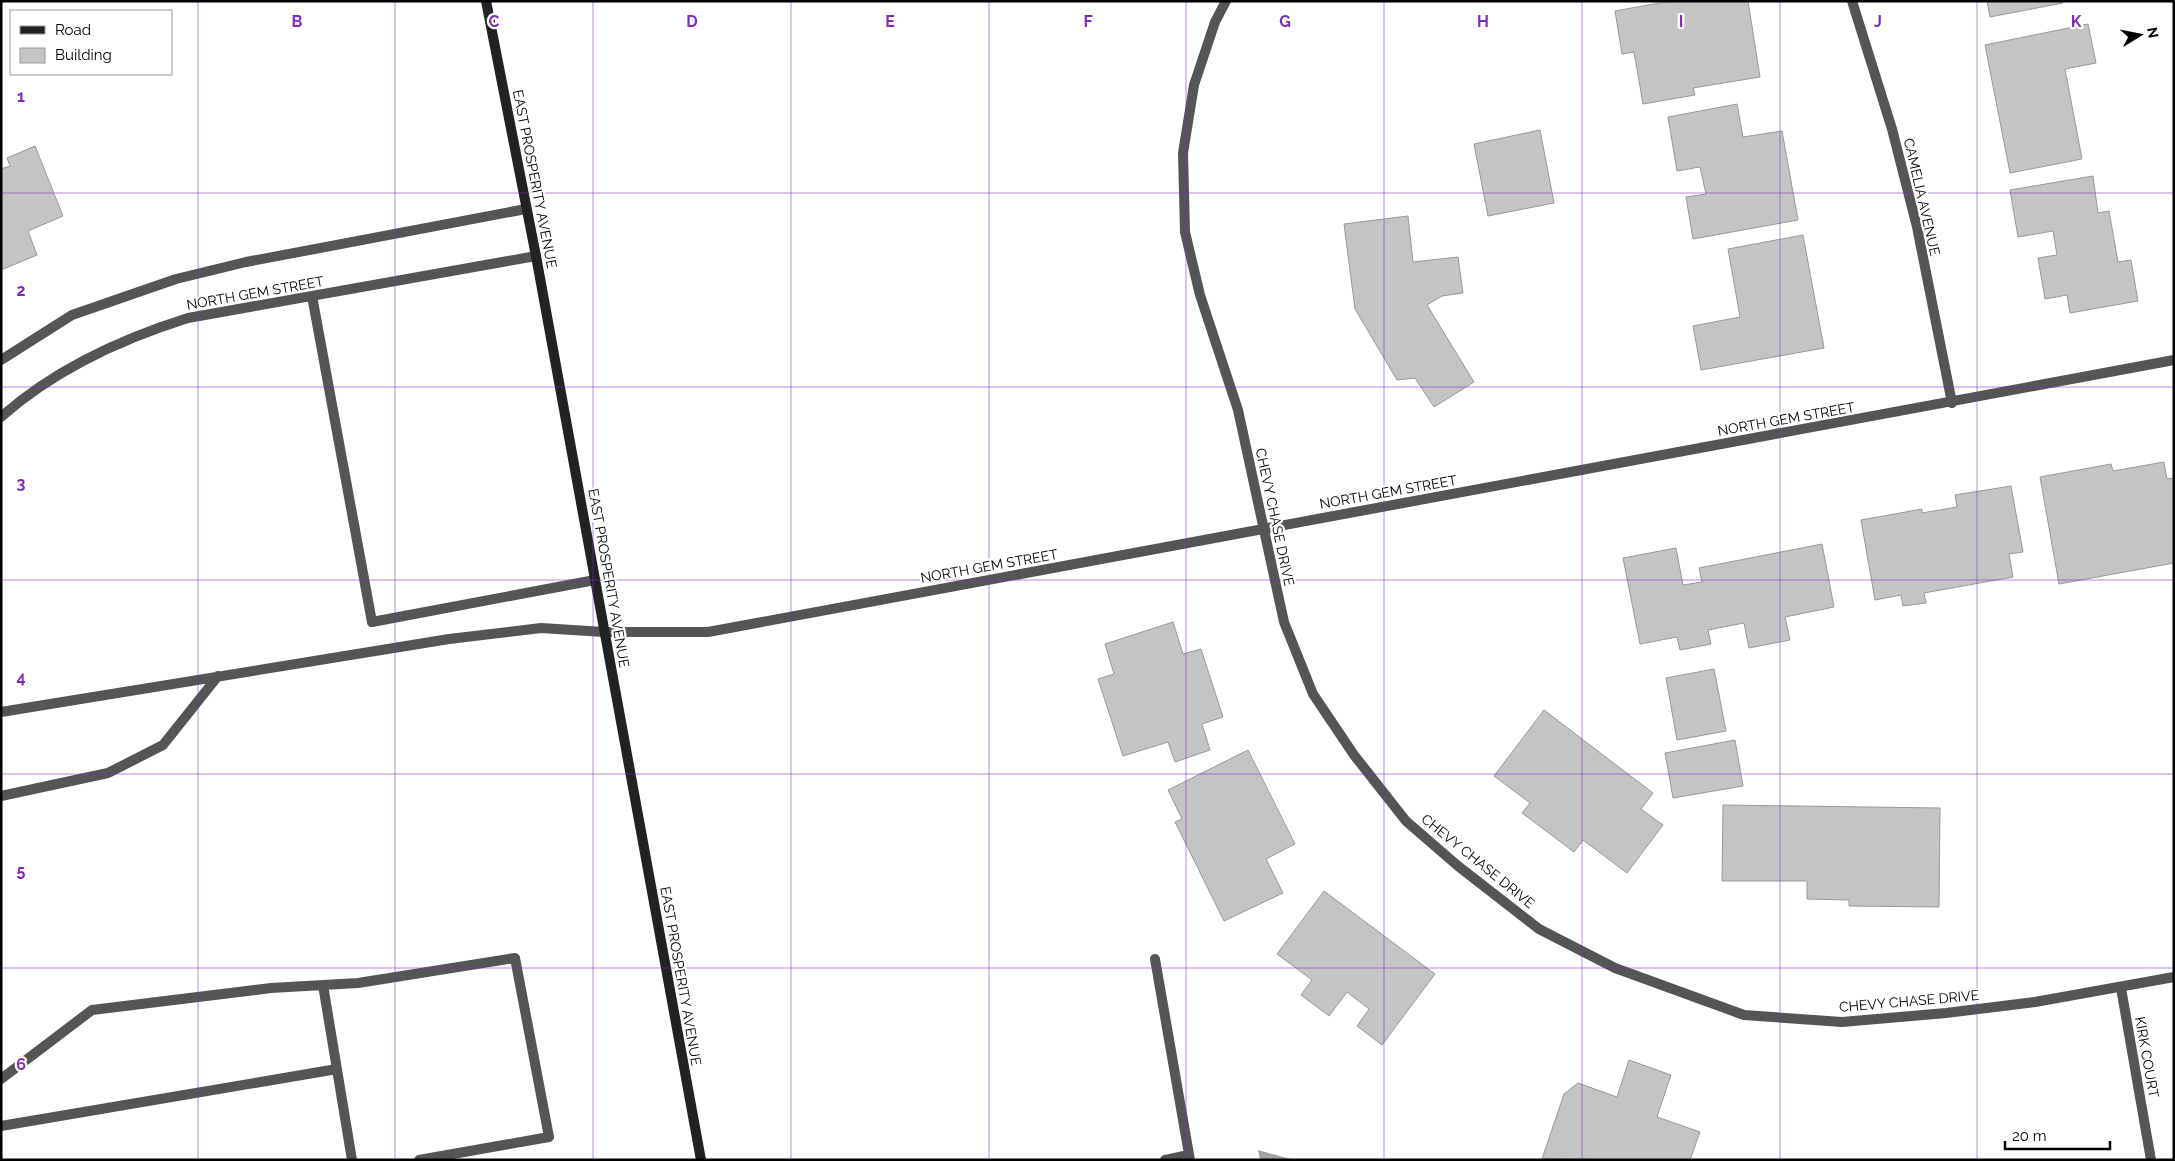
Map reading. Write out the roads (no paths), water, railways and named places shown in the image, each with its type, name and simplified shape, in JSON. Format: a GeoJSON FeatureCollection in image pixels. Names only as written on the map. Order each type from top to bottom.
{"type":"FeatureCollection","features":[{"type":"Feature","properties":{"kind":"main road","name":"EAST PROSPERITY AVENUE"},"geometry":{"type":"LineString","coordinates":[[486,1],[536,256],[701,1160]]}},
{"type":"Feature","properties":{"kind":"street","name":"CHEVY CHASE DRIVE"},"geometry":{"type":"LineString","coordinates":[[1226,1],[1215,22],[1194,85],[1183,153],[1185,232],[1200,295],[1238,410],[1262,529],[1284,622],[1313,694],[1354,755],[1406,820],[1458,866],[1539,929],[1615,968],[1744,1015],[1842,1022],[1964,1011],[2036,1002],[2174,977]]}},
{"type":"Feature","properties":{"kind":"street","name":"CAMELIA AVENUE"},"geometry":{"type":"LineString","coordinates":[[1852,1],[1894,138],[1917,227],[1952,403]]}},
{"type":"Feature","properties":{"kind":"street","name":"NORTH GEM STREET"},"geometry":{"type":"LineString","coordinates":[[1,360],[72,315],[176,279],[246,262],[526,209]]}},
{"type":"Feature","properties":{"kind":"street","name":"NORTH GEM STREET"},"geometry":{"type":"LineString","coordinates":[[1,417],[55,377],[97,352],[140,333],[188,318],[536,256]]}},
{"type":"Feature","properties":{"kind":"street"},"geometry":{"type":"LineString","coordinates":[[312,296],[372,622],[595,580]]}},
{"type":"Feature","properties":{"kind":"street","name":"NORTH GEM STREET"},"geometry":{"type":"LineString","coordinates":[[1,712],[449,640],[541,628],[604,632],[708,632],[1952,403],[2174,360]]}},
{"type":"Feature","properties":{"kind":"street"},"geometry":{"type":"LineString","coordinates":[[1,796],[108,772],[164,745],[218,676]]}},
{"type":"Feature","properties":{"kind":"street"},"geometry":{"type":"LineString","coordinates":[[1,1079],[92,1010],[271,988],[358,983],[515,958],[549,1136],[419,1160]]}},
{"type":"Feature","properties":{"kind":"street"},"geometry":{"type":"LineString","coordinates":[[1155,960],[1190,1158],[1166,1160]]}},
{"type":"Feature","properties":{"kind":"street"},"geometry":{"type":"LineString","coordinates":[[323,984],[352,1160]]}},
{"type":"Feature","properties":{"kind":"street","name":"KIRK COURT"},"geometry":{"type":"LineString","coordinates":[[2121,988],[2151,1160]]}},
{"type":"Feature","properties":{"kind":"street"},"geometry":{"type":"LineString","coordinates":[[1,1126],[338,1069]]}}]}
